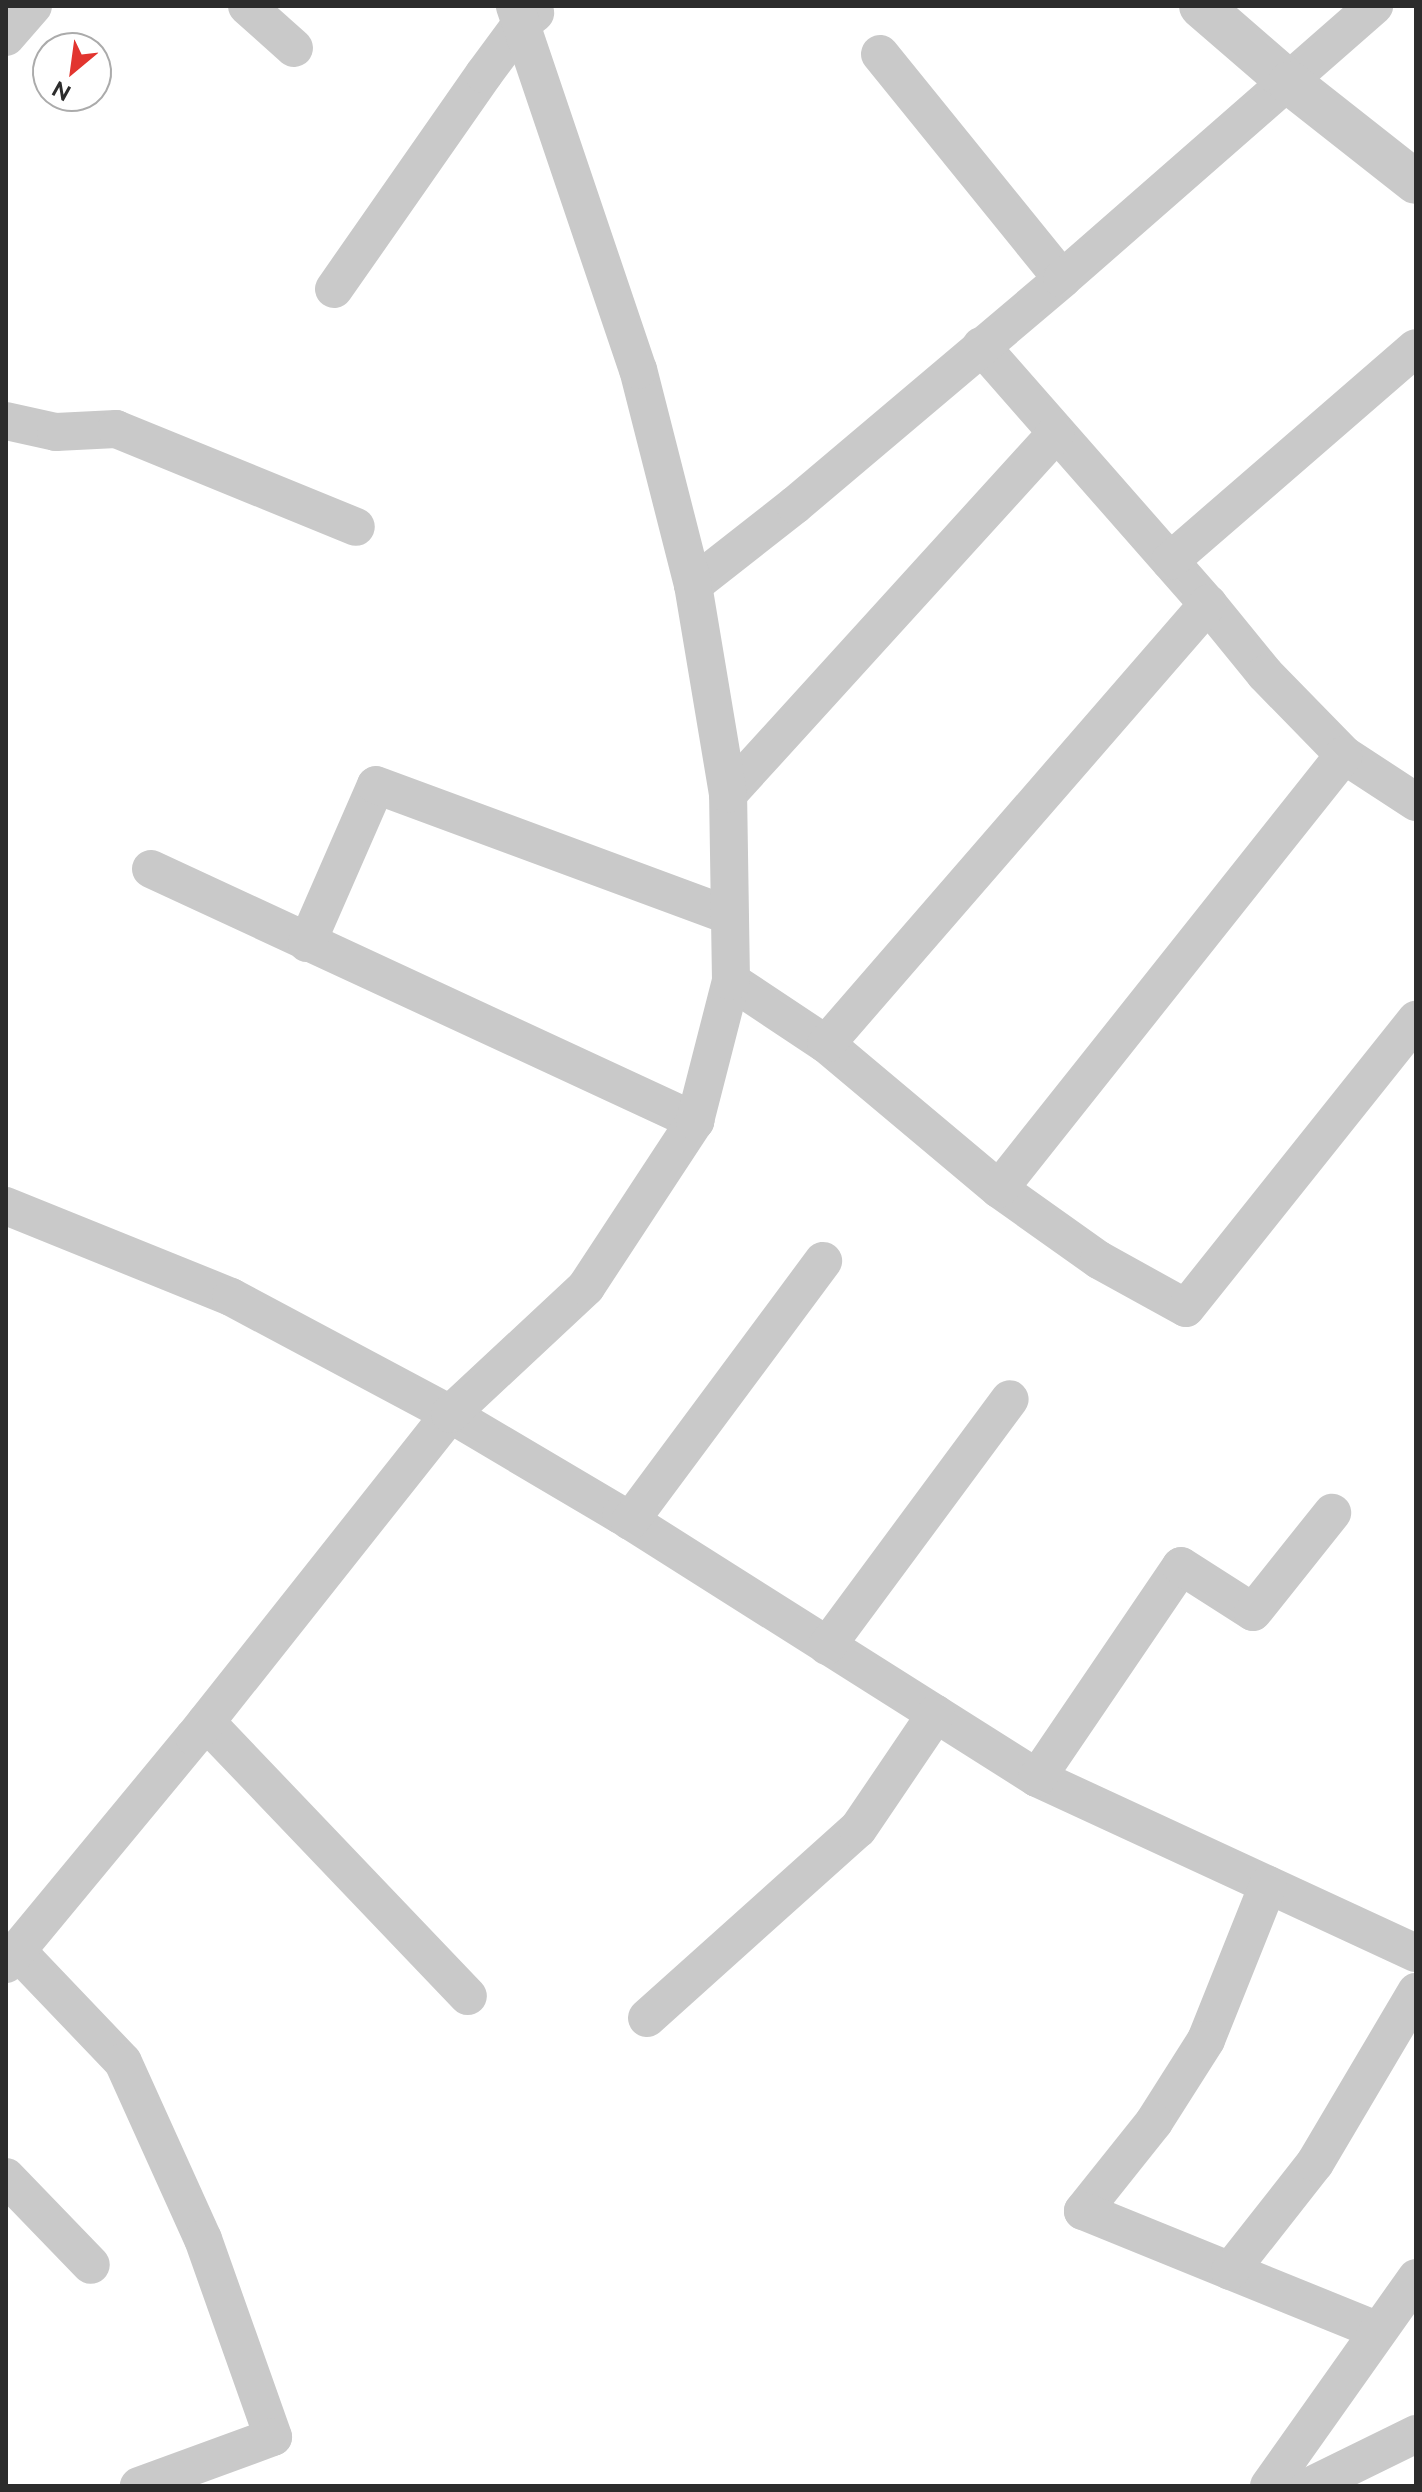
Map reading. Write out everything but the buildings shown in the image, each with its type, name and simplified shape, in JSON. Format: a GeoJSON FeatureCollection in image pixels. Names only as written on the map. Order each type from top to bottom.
{"type":"FeatureCollection","features":[{"type":"Feature","properties":{"kind":"street"},"geometry":{"type":"LineString","coordinates":[[6,37],[33,6]]}},
{"type":"Feature","properties":{"kind":"street"},"geometry":{"type":"LineString","coordinates":[[247,6],[294,48]]}},
{"type":"Feature","properties":{"kind":"street"},"geometry":{"type":"LineString","coordinates":[[1201,6],[1290,83],[1416,182]]}},
{"type":"Feature","properties":{"kind":"street"},"geometry":{"type":"LineString","coordinates":[[693,585],[795,505],[1062,279],[1290,83],[1374,6]]}},
{"type":"Feature","properties":{"kind":"street"},"geometry":{"type":"LineString","coordinates":[[334,289],[527,12]]}},
{"type":"Feature","properties":{"kind":"street"},"geometry":{"type":"LineString","coordinates":[[139,2486],[273,2437],[203,2239],[123,2062],[11,1958],[206,1722],[450,1414],[586,1287],[695,1121],[731,981],[728,794],[693,585],[638,370],[527,12]]}},
{"type":"Feature","properties":{"kind":"street"},"geometry":{"type":"LineString","coordinates":[[880,54],[1062,279]]}},
{"type":"Feature","properties":{"kind":"street"},"geometry":{"type":"LineString","coordinates":[[981,346],[1208,604],[1265,674],[1344,755],[1416,802]]}},
{"type":"Feature","properties":{"kind":"street"},"geometry":{"type":"LineString","coordinates":[[1170,561],[1416,348]]}},
{"type":"Feature","properties":{"kind":"street"},"geometry":{"type":"LineString","coordinates":[[6,421],[56,432],[116,429],[356,527]]}},
{"type":"Feature","properties":{"kind":"street"},"geometry":{"type":"LineString","coordinates":[[728,794],[1056,434]]}},
{"type":"Feature","properties":{"kind":"street"},"geometry":{"type":"LineString","coordinates":[[826,1044],[1208,604]]}},
{"type":"Feature","properties":{"kind":"street"},"geometry":{"type":"LineString","coordinates":[[999,1189],[1344,755]]}},
{"type":"Feature","properties":{"kind":"street"},"geometry":{"type":"LineString","coordinates":[[307,943],[376,785],[730,916]]}},
{"type":"Feature","properties":{"kind":"street"},"geometry":{"type":"LineString","coordinates":[[151,869],[695,1121]]}},
{"type":"Feature","properties":{"kind":"street"},"geometry":{"type":"LineString","coordinates":[[731,981],[826,1044],[999,1189],[1099,1260],[1186,1308],[1416,1020]]}},
{"type":"Feature","properties":{"kind":"street"},"geometry":{"type":"LineString","coordinates":[[6,1206],[231,1297],[450,1414],[630,1521],[1037,1778],[1416,1953]]}},
{"type":"Feature","properties":{"kind":"street"},"geometry":{"type":"LineString","coordinates":[[630,1521],[823,1261]]}},
{"type":"Feature","properties":{"kind":"street"},"geometry":{"type":"LineString","coordinates":[[827,1646],[1010,1399]]}},
{"type":"Feature","properties":{"kind":"street"},"geometry":{"type":"LineString","coordinates":[[1037,1778],[1181,1566],[1253,1612],[1332,1513]]}},
{"type":"Feature","properties":{"kind":"street"},"geometry":{"type":"LineString","coordinates":[[647,2018],[858,1829],[936,1714]]}},
{"type":"Feature","properties":{"kind":"street"},"geometry":{"type":"LineString","coordinates":[[206,1722],[468,1996]]}},
{"type":"Feature","properties":{"kind":"street"},"geometry":{"type":"LineString","coordinates":[[1268,1885],[1206,2040],[1154,2122],[1083,2211],[1378,2331]]}},
{"type":"Feature","properties":{"kind":"street"},"geometry":{"type":"LineString","coordinates":[[1230,2271],[1315,2163],[1416,1992]]}},
{"type":"Feature","properties":{"kind":"street"},"geometry":{"type":"LineString","coordinates":[[6,2177],[91,2265]]}},
{"type":"Feature","properties":{"kind":"street"},"geometry":{"type":"LineString","coordinates":[[1269,2486],[1416,2278]]}},
{"type":"Feature","properties":{"kind":"street"},"geometry":{"type":"LineString","coordinates":[[1310,2486],[1416,2434]]}}]}
